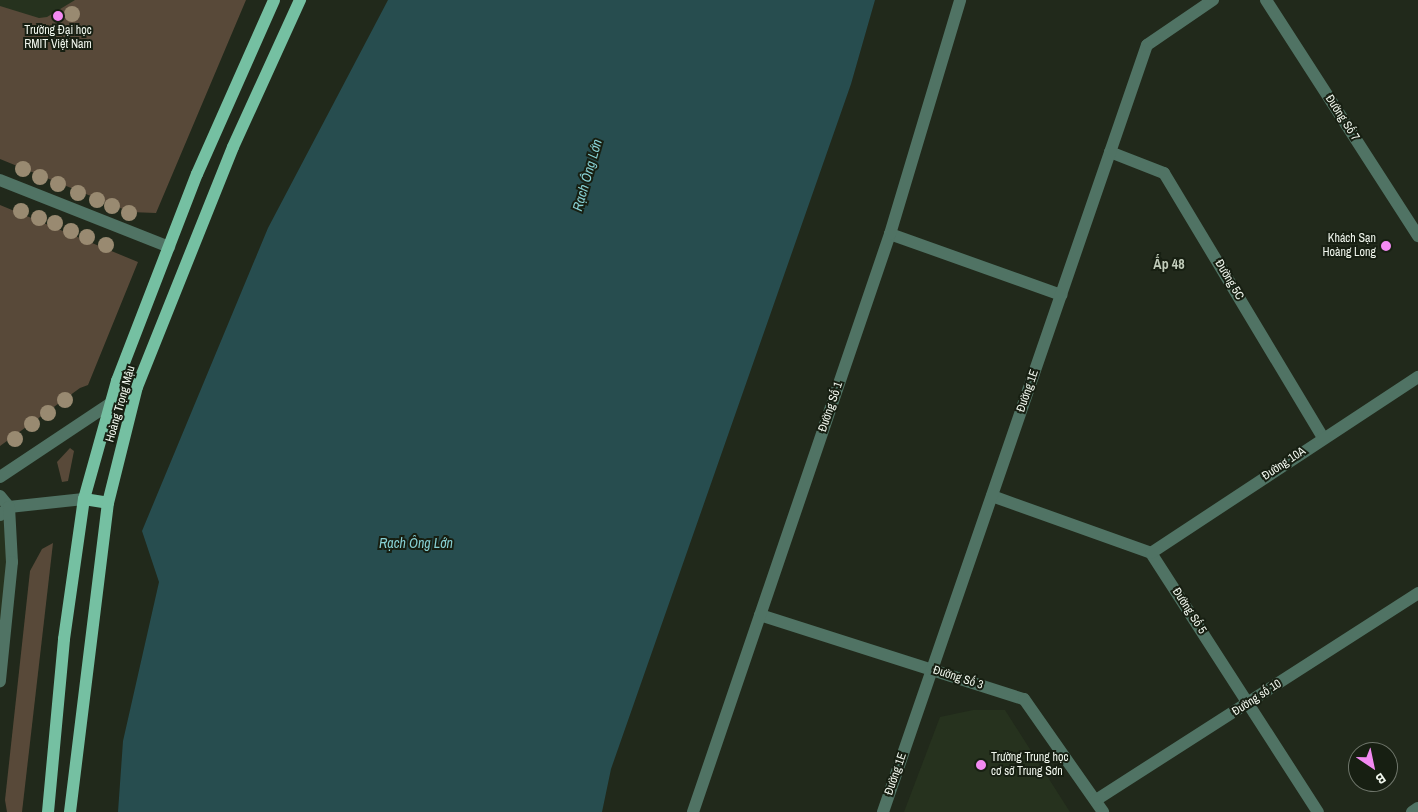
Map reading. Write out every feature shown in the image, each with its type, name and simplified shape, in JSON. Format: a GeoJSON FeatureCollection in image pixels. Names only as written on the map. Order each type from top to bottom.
{"type":"FeatureCollection","features":[{"type":"Feature","properties":{"kind":"main road","name":"Hoàng Trọng Mậu"},"geometry":{"type":"LineString","coordinates":[[48,812],[64,639],[84,499],[110,403],[197,174],[274,0]]}},
{"type":"Feature","properties":{"kind":"main road","name":"Hoàng Trọng Mậu"},"geometry":{"type":"LineString","coordinates":[[70,812],[108,503],[138,387],[233,147],[300,0]]}},
{"type":"Feature","properties":{"kind":"main road"},"geometry":{"type":"LineString","coordinates":[[84,499],[108,503]]}},
{"type":"Feature","properties":{"kind":"street","name":"Đường Số 1"},"geometry":{"type":"LineString","coordinates":[[692,812],[890,234],[960,0]]}},
{"type":"Feature","properties":{"kind":"street","name":"Đường 1E"},"geometry":{"type":"LineString","coordinates":[[883,812],[1147,45],[1213,0]]}},
{"type":"Feature","properties":{"kind":"street","name":"Đường Số 7"},"geometry":{"type":"LineString","coordinates":[[1266,0],[1418,236]]}},
{"type":"Feature","properties":{"kind":"street","name":"Đường 5C"},"geometry":{"type":"LineString","coordinates":[[1110,152],[1164,173],[1323,438]]}},
{"type":"Feature","properties":{"kind":"street"},"geometry":{"type":"LineString","coordinates":[[0,180],[169,247]]}},
{"type":"Feature","properties":{"kind":"street"},"geometry":{"type":"LineString","coordinates":[[890,234],[1061,295]]}},
{"type":"Feature","properties":{"kind":"street","name":"Đường 10A"},"geometry":{"type":"LineString","coordinates":[[1151,553],[1418,377]]}},
{"type":"Feature","properties":{"kind":"street"},"geometry":{"type":"LineString","coordinates":[[0,477],[110,403]]}},
{"type":"Feature","properties":{"kind":"street"},"geometry":{"type":"LineString","coordinates":[[0,496],[5,511],[12,562],[0,682]]}},
{"type":"Feature","properties":{"kind":"street"},"geometry":{"type":"LineString","coordinates":[[992,496],[1151,553]]}},
{"type":"Feature","properties":{"kind":"street"},"geometry":{"type":"LineString","coordinates":[[5,511],[84,499]]}},
{"type":"Feature","properties":{"kind":"street","name":"Đường Số 5"},"geometry":{"type":"LineString","coordinates":[[1151,553],[1318,812]]}},
{"type":"Feature","properties":{"kind":"street","name":"Đường số 10"},"geometry":{"type":"LineString","coordinates":[[1096,800],[1418,593]]}},
{"type":"Feature","properties":{"kind":"street","name":"Đường Số 3"},"geometry":{"type":"LineString","coordinates":[[760,615],[1024,699],[1103,812]]}},
{"type":"Feature","properties":{"kind":"street"},"geometry":{"type":"LineString","coordinates":[[1412,812],[1418,808]]}},
{"type":"Feature","properties":{"kind":"shaded area","name":"Trường Đại học RMIT Việt Nam"},"geometry":{"type":"Polygon","coordinates":[[[0,0],[124,0],[68,34],[0,13],[0,0]]]}},
{"type":"Feature","properties":{"kind":"shaded area"},"geometry":{"type":"Polygon","coordinates":[[[75,0],[246,0],[156,213],[130,212],[0,159],[0,6],[39,18],[47,17],[75,0]]]}},
{"type":"Feature","properties":{"kind":"shaded area"},"geometry":{"type":"Polygon","coordinates":[[[0,205],[138,262],[88,385],[80,388],[0,446],[0,205]]]}},
{"type":"Feature","properties":{"kind":"shaded area"},"geometry":{"type":"Polygon","coordinates":[[[70,448],[74,451],[68,481],[62,482],[57,462],[70,448]]]}},
{"type":"Feature","properties":{"kind":"shaded area"},"geometry":{"type":"Polygon","coordinates":[[[9,507],[0,681],[0,515],[9,507]]]}},
{"type":"Feature","properties":{"kind":"shaded area"},"geometry":{"type":"Polygon","coordinates":[[[53,543],[22,812],[7,812],[5,800],[30,571],[42,549],[53,543]]]}},
{"type":"Feature","properties":{"kind":"shaded area","name":"Trường Trung học cơ sở Trung Sơn"},"geometry":{"type":"Polygon","coordinates":[[[973,710],[1005,710],[1070,812],[904,812],[940,717],[973,710]]]}},
{"type":"Feature","properties":{"kind":"water","name":"Rạch Ông Lớn"},"geometry":{"type":"Polygon","coordinates":[[[388,0],[875,0],[851,84],[611,769],[602,812],[118,812],[123,741],[159,582],[142,531],[268,228],[388,0]]]}},
{"type":"Feature","properties":{"kind":"place","name":"Trường Đại học RMIT Việt Nam"},"geometry":{"type":"Point","coordinates":[58,16]}},
{"type":"Feature","properties":{"kind":"place","name":"Khách Sạn Hoàng Long"},"geometry":{"type":"Point","coordinates":[1386,246]}},
{"type":"Feature","properties":{"kind":"place","name":"Trường Trung học cơ sở Trung Sơn"},"geometry":{"type":"Point","coordinates":[981,765]}},
{"type":"Feature","properties":{"kind":"district","name":"Ấp 48"},"geometry":{"type":"Point","coordinates":[1169,264]}}]}
